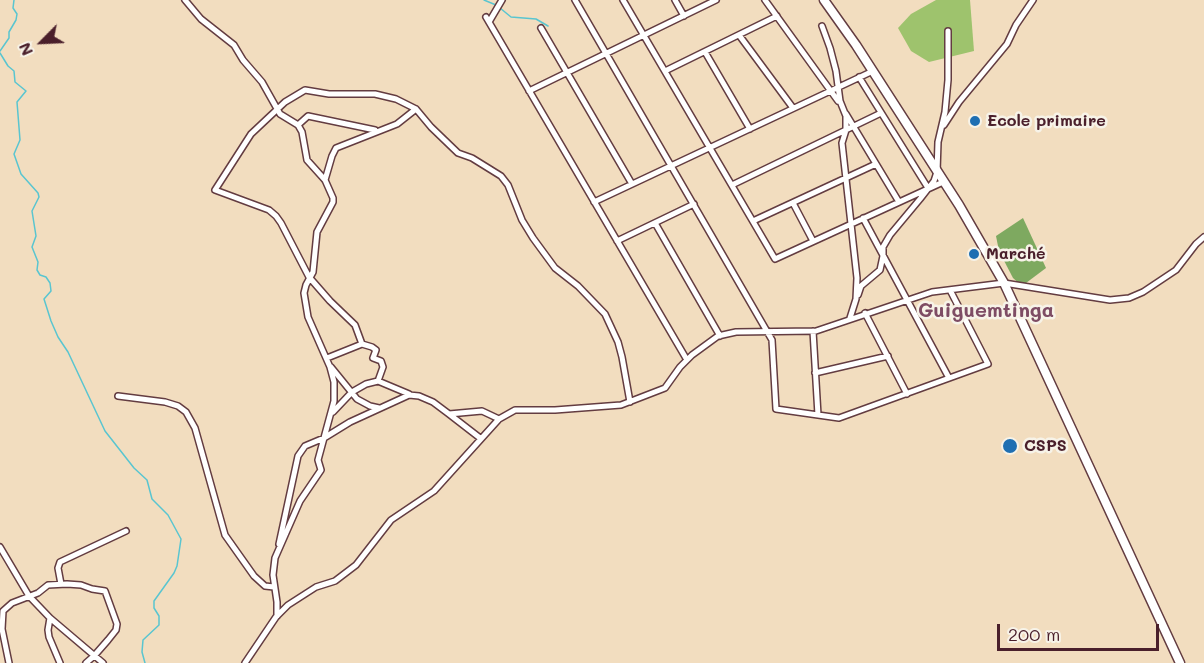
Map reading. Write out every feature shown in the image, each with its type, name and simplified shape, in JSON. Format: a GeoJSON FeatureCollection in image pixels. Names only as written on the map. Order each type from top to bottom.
{"type":"FeatureCollection","features":[{"type":"Feature","properties":{"kind":"street"},"geometry":{"type":"LineString","coordinates":[[185,0],[201,19],[234,45],[243,60],[266,87],[277,111],[298,125],[302,132],[307,160],[325,180],[333,202],[317,232],[314,266],[304,293],[305,308],[327,358],[334,382],[332,413],[318,460],[321,470],[300,501],[273,563],[277,602],[276,617]]}},
{"type":"Feature","properties":{"kind":"street"},"geometry":{"type":"LineString","coordinates":[[502,0],[487,20],[687,360]]}},
{"type":"Feature","properties":{"kind":"street"},"geometry":{"type":"LineString","coordinates":[[575,0],[772,340],[776,409],[839,418],[988,364],[950,290]]}},
{"type":"Feature","properties":{"kind":"street"},"geometry":{"type":"LineString","coordinates":[[623,0],[775,259],[943,182]]}},
{"type":"Feature","properties":{"kind":"street"},"geometry":{"type":"LineString","coordinates":[[675,0],[684,15]]}},
{"type":"Feature","properties":{"kind":"street"},"geometry":{"type":"LineString","coordinates":[[529,91],[716,0]]}},
{"type":"Feature","properties":{"kind":"street"},"geometry":{"type":"LineString","coordinates":[[765,0],[832,90],[899,202]]}},
{"type":"Feature","properties":{"kind":"street"},"geometry":{"type":"LineString","coordinates":[[824,0],[873,71],[959,205],[1004,283],[1180,663]]}},
{"type":"Feature","properties":{"kind":"street"},"geometry":{"type":"LineString","coordinates":[[941,130],[959,102],[1002,51],[1033,0]]}},
{"type":"Feature","properties":{"kind":"street"},"geometry":{"type":"LineString","coordinates":[[665,71],[777,16]]}},
{"type":"Feature","properties":{"kind":"street"},"geometry":{"type":"LineString","coordinates":[[822,27],[830,48],[846,116],[846,130],[842,143],[849,225],[857,278],[856,299]]}},
{"type":"Feature","properties":{"kind":"street"},"geometry":{"type":"LineString","coordinates":[[541,28],[632,184]]}},
{"type":"Feature","properties":{"kind":"street"},"geometry":{"type":"LineString","coordinates":[[850,318],[861,286],[880,270],[883,248],[890,235],[928,188],[937,172],[948,80],[948,31]]}},
{"type":"Feature","properties":{"kind":"street"},"geometry":{"type":"LineString","coordinates":[[739,35],[793,108]]}},
{"type":"Feature","properties":{"kind":"street"},"geometry":{"type":"LineString","coordinates":[[705,52],[750,129]]}},
{"type":"Feature","properties":{"kind":"street"},"geometry":{"type":"LineString","coordinates":[[594,202],[873,71]]}},
{"type":"Feature","properties":{"kind":"street"},"geometry":{"type":"LineString","coordinates":[[859,77],[928,188]]}},
{"type":"Feature","properties":{"kind":"street"},"geometry":{"type":"LineString","coordinates":[[362,344],[355,325],[330,302],[309,277],[276,216],[269,210],[214,190],[251,134],[295,95],[305,90],[329,94],[375,94],[396,99],[416,109],[458,153],[472,158],[506,181],[522,220],[555,268],[578,286],[605,315],[618,342],[630,402]]}},
{"type":"Feature","properties":{"kind":"street"},"geometry":{"type":"LineString","coordinates":[[325,180],[336,148],[376,130],[397,124],[416,109]]}},
{"type":"Feature","properties":{"kind":"street"},"geometry":{"type":"LineString","coordinates":[[732,185],[881,113]]}},
{"type":"Feature","properties":{"kind":"street"},"geometry":{"type":"LineString","coordinates":[[298,125],[308,116],[376,130]]}},
{"type":"Feature","properties":{"kind":"street"},"geometry":{"type":"LineString","coordinates":[[753,221],[876,164]]}},
{"type":"Feature","properties":{"kind":"street"},"geometry":{"type":"LineString","coordinates":[[793,203],[813,241]]}},
{"type":"Feature","properties":{"kind":"street"},"geometry":{"type":"LineString","coordinates":[[617,241],[694,204]]}},
{"type":"Feature","properties":{"kind":"street"},"geometry":{"type":"LineString","coordinates":[[863,218],[949,378]]}},
{"type":"Feature","properties":{"kind":"street"},"geometry":{"type":"LineString","coordinates":[[655,223],[720,336]]}},
{"type":"Feature","properties":{"kind":"street"},"geometry":{"type":"LineString","coordinates":[[246,662],[276,617],[316,587],[335,581],[356,565],[391,520],[434,491],[499,419],[520,409],[590,408],[630,402],[665,388],[687,360],[720,336],[736,332],[813,331],[932,292],[1004,283],[1110,300],[1129,298],[1143,292],[1176,270],[1204,237]]}},
{"type":"Feature","properties":{"kind":"street"},"geometry":{"type":"LineString","coordinates":[[865,313],[908,394]]}},
{"type":"Feature","properties":{"kind":"street"},"geometry":{"type":"LineString","coordinates":[[813,331],[818,415]]}},
{"type":"Feature","properties":{"kind":"street"},"geometry":{"type":"LineString","coordinates":[[327,358],[362,344],[374,348],[376,353],[373,358],[382,363],[382,372],[378,381]]}},
{"type":"Feature","properties":{"kind":"street"},"geometry":{"type":"LineString","coordinates":[[815,373],[888,356]]}},
{"type":"Feature","properties":{"kind":"street"},"geometry":{"type":"LineString","coordinates":[[330,367],[362,403],[381,408]]}},
{"type":"Feature","properties":{"kind":"street"},"geometry":{"type":"LineString","coordinates":[[332,413],[351,392],[378,381],[433,402],[480,438]]}},
{"type":"Feature","properties":{"kind":"street"},"geometry":{"type":"LineString","coordinates":[[279,549],[298,456],[305,446],[409,394]]}},
{"type":"Feature","properties":{"kind":"street"},"geometry":{"type":"LineString","coordinates":[[118,396],[165,402],[178,406],[186,412],[195,428],[225,535],[255,576],[266,586],[274,587]]}},
{"type":"Feature","properties":{"kind":"street"},"geometry":{"type":"LineString","coordinates":[[449,414],[482,411],[499,419]]}},
{"type":"Feature","properties":{"kind":"street"},"geometry":{"type":"LineString","coordinates":[[61,584],[58,568],[60,562],[126,531]]}},
{"type":"Feature","properties":{"kind":"street"},"geometry":{"type":"LineString","coordinates":[[0,547],[29,596],[50,618],[103,663]]}},
{"type":"Feature","properties":{"kind":"street"},"geometry":{"type":"LineString","coordinates":[[9,663],[2,629],[3,611],[12,603],[48,585],[61,584],[81,585],[105,591],[117,624],[116,630],[86,663]]}},
{"type":"Feature","properties":{"kind":"street"},"geometry":{"type":"LineString","coordinates":[[50,618],[49,637],[60,663]]}},
{"type":"Feature","properties":{"kind":"green space"},"geometry":{"type":"Polygon","coordinates":[[[936,0],[970,0],[974,51],[929,62],[911,51],[898,28],[911,14],[936,0]]]}},
{"type":"Feature","properties":{"kind":"green space"},"geometry":{"type":"Polygon","coordinates":[[[1023,218],[1046,268],[1022,286],[1013,278],[999,251],[996,236],[1023,218]]]}},
{"type":"Feature","properties":{"kind":"waterway"},"geometry":{"type":"LineString","coordinates":[[0,51],[9,38],[9,32],[16,20],[14,0]]}},
{"type":"Feature","properties":{"kind":"waterway"},"geometry":{"type":"LineString","coordinates":[[484,0],[496,5]]}},
{"type":"Feature","properties":{"kind":"waterway"},"geometry":{"type":"LineString","coordinates":[[500,8],[511,17],[536,19],[548,26]]}},
{"type":"Feature","properties":{"kind":"waterway"},"geometry":{"type":"LineString","coordinates":[[0,53],[14,71],[15,82],[26,91],[17,102],[20,140],[14,154],[21,174],[39,197],[32,211],[36,236],[32,247],[38,262],[37,270],[50,283],[51,291],[44,299],[51,321],[105,431],[134,468],[147,480],[152,499],[168,515],[181,539],[174,573],[154,601],[154,608],[159,616],[159,625],[143,640],[142,652],[145,663]]}},
{"type":"Feature","properties":{"kind":"place","name":"Ecole primaire"},"geometry":{"type":"Point","coordinates":[975,121]}},
{"type":"Feature","properties":{"kind":"place","name":"Marché"},"geometry":{"type":"Point","coordinates":[974,254]}},
{"type":"Feature","properties":{"kind":"place","name":"CSPS"},"geometry":{"type":"Point","coordinates":[1010,446]}},
{"type":"Feature","properties":{"kind":"district","name":"Guiguemtinga"},"geometry":{"type":"Point","coordinates":[986,311]}}]}
